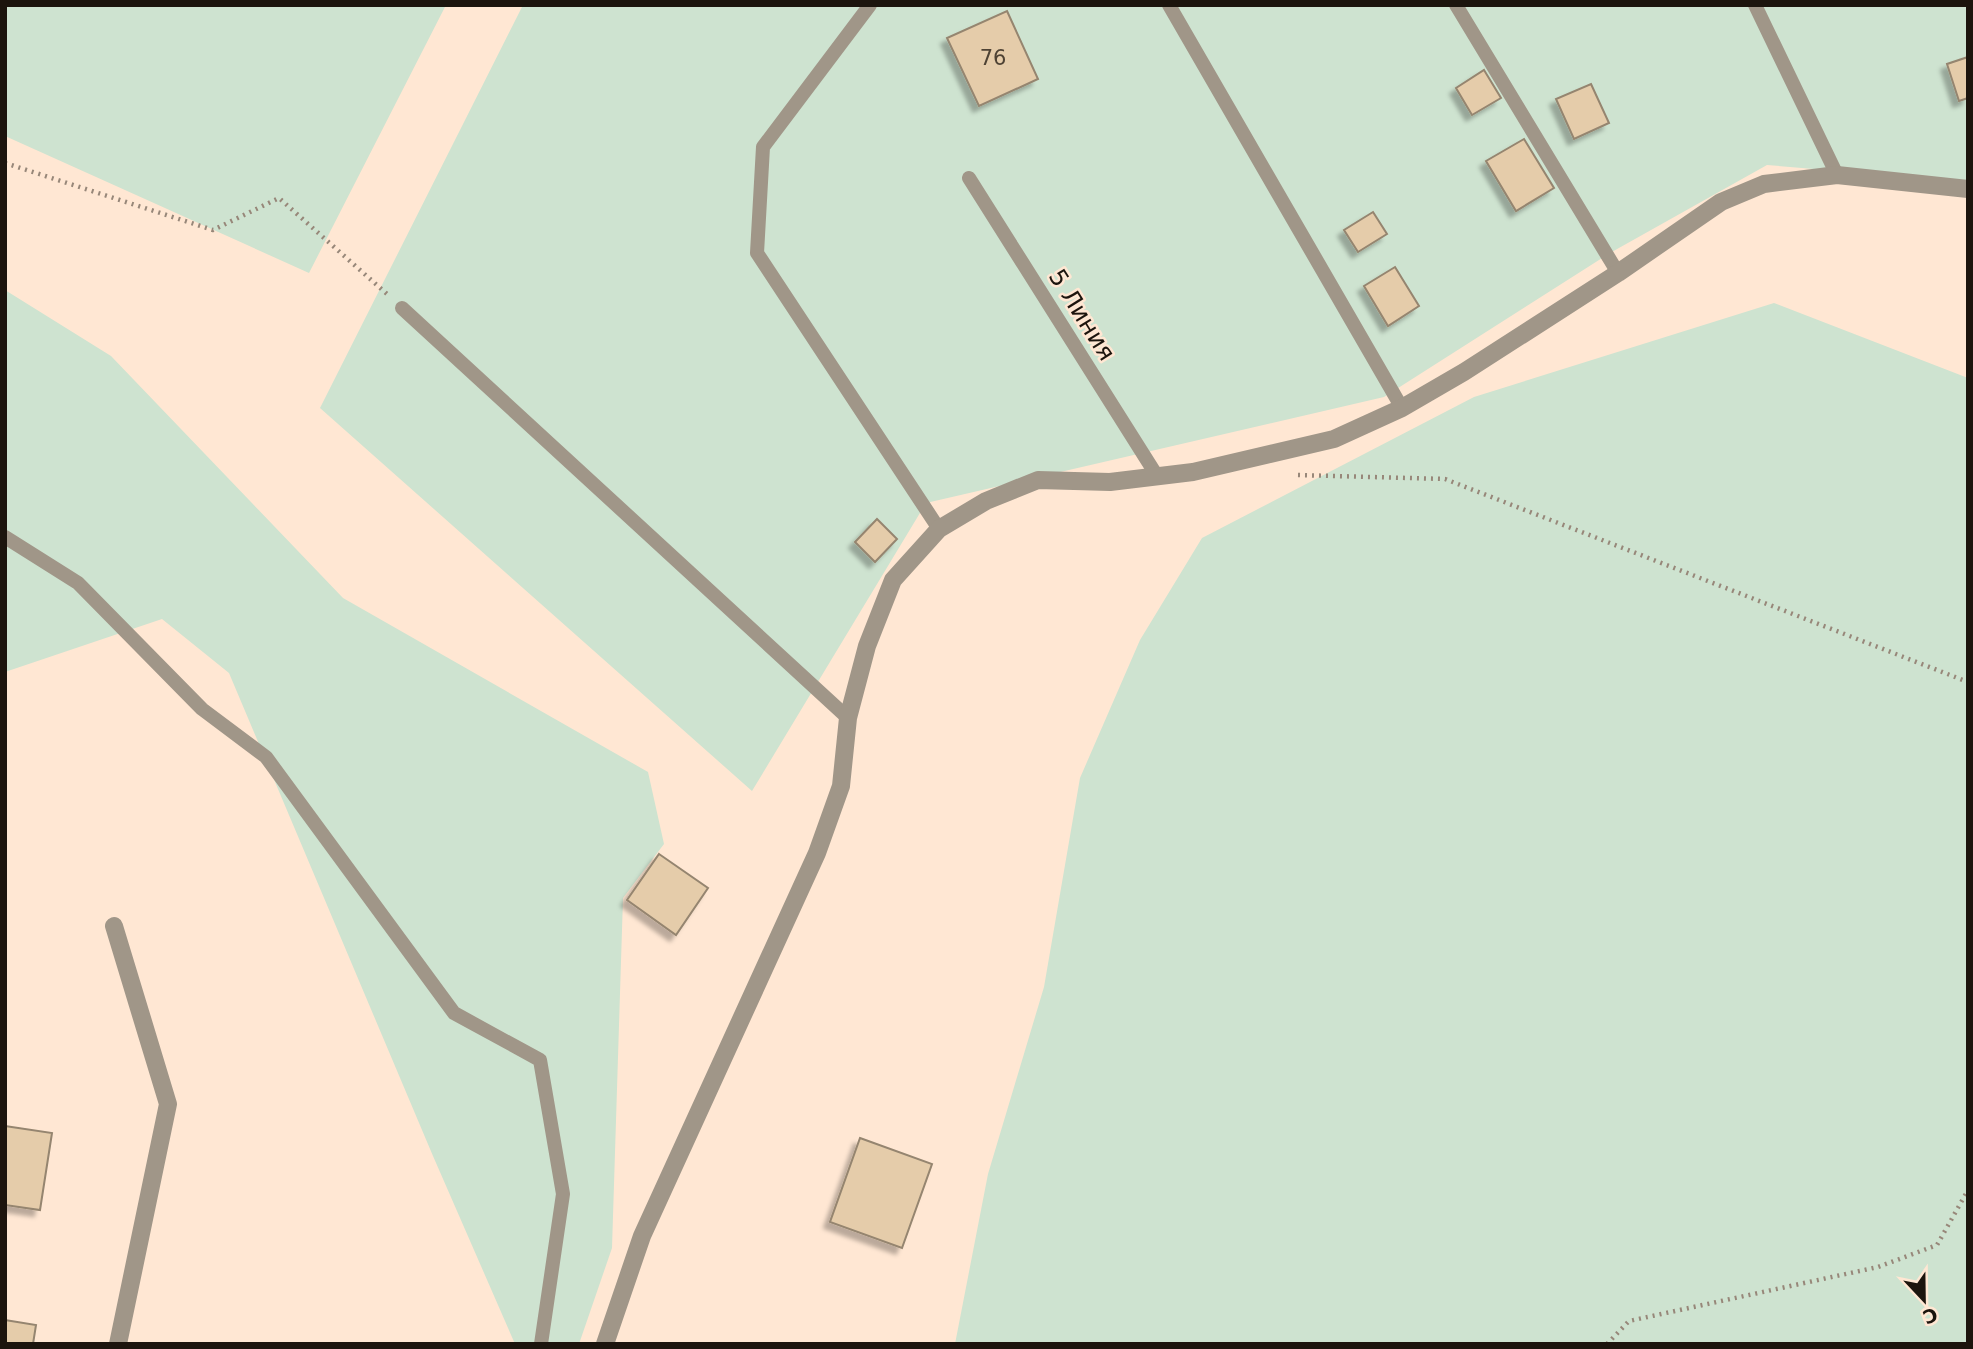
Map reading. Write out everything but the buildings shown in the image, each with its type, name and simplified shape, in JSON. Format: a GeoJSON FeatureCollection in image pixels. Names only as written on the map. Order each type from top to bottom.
{"type":"FeatureCollection","features":[{"type":"Feature","properties":{"kind":"street"},"geometry":{"type":"LineString","coordinates":[[605,1344],[642,1236],[817,853],[841,786],[848,718],[866,646],[893,580],[939,528],[986,501],[1038,480],[1110,482],[1193,472],[1334,439],[1402,408],[1464,372],[1618,273],[1721,202],[1765,184],[1837,175],[1968,189]]}},
{"type":"Feature","properties":{"kind":"street"},"geometry":{"type":"LineString","coordinates":[[114,926],[168,1104],[118,1344]]}},
{"type":"Feature","properties":{"kind":"lane"},"geometry":{"type":"LineString","coordinates":[[870,5],[763,147],[757,253],[939,528]]}},
{"type":"Feature","properties":{"kind":"lane"},"geometry":{"type":"LineString","coordinates":[[1169,5],[1402,408]]}},
{"type":"Feature","properties":{"kind":"lane"},"geometry":{"type":"LineString","coordinates":[[1456,5],[1618,273]]}},
{"type":"Feature","properties":{"kind":"lane"},"geometry":{"type":"LineString","coordinates":[[1755,5],[1837,175]]}},
{"type":"Feature","properties":{"kind":"lane","name":"5 Линия"},"geometry":{"type":"LineString","coordinates":[[970,178],[1157,476]]}},
{"type":"Feature","properties":{"kind":"lane"},"geometry":{"type":"LineString","coordinates":[[402,308],[848,718]]}},
{"type":"Feature","properties":{"kind":"lane"},"geometry":{"type":"LineString","coordinates":[[5,537],[78,583],[202,709],[266,757],[454,1013],[540,1060],[563,1194],[541,1344]]}},
{"type":"Feature","properties":{"kind":"path"},"geometry":{"type":"LineString","coordinates":[[5,163],[213,229],[279,198],[402,308]]}},
{"type":"Feature","properties":{"kind":"path"},"geometry":{"type":"LineString","coordinates":[[1286,475],[1445,479],[1968,682]]}},
{"type":"Feature","properties":{"kind":"path"},"geometry":{"type":"LineString","coordinates":[[1607,1344],[1629,1321],[1878,1267],[1937,1245],[1968,1190]]}},
{"type":"Feature","properties":{"kind":"green space"},"geometry":{"type":"Polygon","coordinates":[[[5,5],[446,5],[309,273],[5,136],[5,5]]]}},
{"type":"Feature","properties":{"kind":"green space"},"geometry":{"type":"Polygon","coordinates":[[[523,5],[1968,5],[1968,182],[1767,165],[1610,253],[1384,397],[926,503],[752,791],[320,408],[523,5]]]}},
{"type":"Feature","properties":{"kind":"green space"},"geometry":{"type":"Polygon","coordinates":[[[5,290],[111,356],[343,598],[648,772],[664,844],[623,898],[612,1248],[579,1344],[515,1344],[229,673],[162,619],[5,672],[5,290]]]}},
{"type":"Feature","properties":{"kind":"green space"},"geometry":{"type":"Polygon","coordinates":[[[1774,303],[1968,378],[1968,1344],[955,1344],[988,1174],[1044,987],[1080,778],[1140,640],[1202,538],[1474,397],[1774,303]]]}}]}
